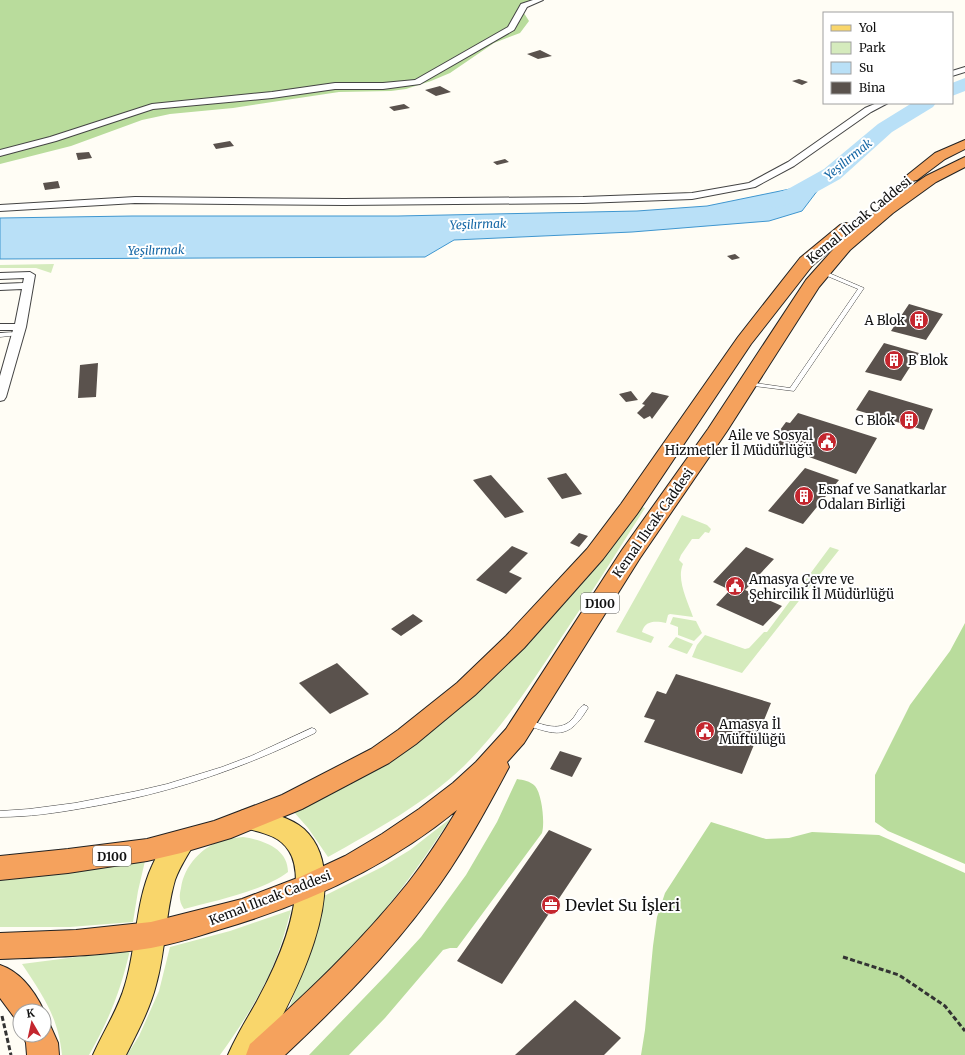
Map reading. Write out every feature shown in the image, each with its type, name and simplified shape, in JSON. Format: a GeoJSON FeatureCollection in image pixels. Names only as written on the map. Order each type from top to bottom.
{"type":"FeatureCollection","features":[{"type":"Feature","properties":{"kind":"highway","name":"Kemal Ilıcak Caddesi"},"geometry":{"type":"LineString","coordinates":[[181,842],[252,819],[292,802],[380,756],[407,737],[466,689],[515,642],[595,554],[629,509],[744,341],[806,262],[870,208],[934,161],[965,144]]}},
{"type":"Feature","properties":{"kind":"highway","name":"Kemal Ilıcak Caddesi"},"geometry":{"type":"LineString","coordinates":[[151,935],[246,910],[310,886],[362,860],[392,842],[429,816],[479,774],[520,729],[630,555],[748,384],[812,284],[844,246],[886,210],[931,179],[965,161]]}},
{"type":"Feature","properties":{"kind":"highway"},"geometry":{"type":"LineString","coordinates":[[262,1055],[367,952],[419,890],[474,806],[520,729]]}},
{"type":"Feature","properties":{"kind":"highway","name":"D100"},"geometry":{"type":"LineString","coordinates":[[0,868],[108,856],[147,850],[181,842]]}},
{"type":"Feature","properties":{"kind":"highway","name":"D100"},"geometry":{"type":"LineString","coordinates":[[0,946],[76,943],[151,935]]}},
{"type":"Feature","properties":{"kind":"highway"},"geometry":{"type":"LineString","coordinates":[[0,978],[11,988],[22,1003]]}},
{"type":"Feature","properties":{"kind":"highway"},"geometry":{"type":"LineString","coordinates":[[42,1043],[43,1055]]}},
{"type":"Feature","properties":{"kind":"main road"},"geometry":{"type":"LineString","coordinates":[[244,1055],[275,998],[290,965],[309,908],[310,886],[310,870],[307,858],[303,848],[295,838],[271,822],[252,819]]}},
{"type":"Feature","properties":{"kind":"main road"},"geometry":{"type":"LineString","coordinates":[[109,1055],[124,1027],[143,978],[153,915],[160,883],[167,865],[181,842]]}},
{"type":"Feature","properties":{"kind":"street"},"geometry":{"type":"LineString","coordinates":[[0,153],[54,139],[152,107],[272,95],[335,86],[383,86],[417,82],[511,28],[524,6],[539,0]]}},
{"type":"Feature","properties":{"kind":"street"},"geometry":{"type":"LineString","coordinates":[[953,74],[965,69]]}},
{"type":"Feature","properties":{"kind":"street"},"geometry":{"type":"LineString","coordinates":[[0,208],[135,200],[352,202],[583,200],[692,196],[752,185],[791,164],[868,110],[882,104]]}},
{"type":"Feature","properties":{"kind":"street"},"geometry":{"type":"LineString","coordinates":[[0,276],[29,281]]}},
{"type":"Feature","properties":{"kind":"street"},"geometry":{"type":"LineString","coordinates":[[0,287],[29,281]]}},
{"type":"Feature","properties":{"kind":"street"},"geometry":{"type":"LineString","coordinates":[[0,397],[4,370],[18,331],[29,281]]}},
{"type":"Feature","properties":{"kind":"street"},"geometry":{"type":"LineString","coordinates":[[0,327],[18,331]]}},
{"type":"Feature","properties":{"kind":"lane"},"geometry":{"type":"LineString","coordinates":[[748,384],[792,390],[861,288],[822,272]]}},
{"type":"Feature","properties":{"kind":"lane"},"geometry":{"type":"LineString","coordinates":[[0,335],[18,331]]}},
{"type":"Feature","properties":{"kind":"lane"},"geometry":{"type":"LineString","coordinates":[[520,729],[550,729],[571,726],[584,708]]}},
{"type":"Feature","properties":{"kind":"lane"},"geometry":{"type":"LineString","coordinates":[[0,814],[46,811],[110,801],[188,783],[257,758],[312,731]]}},
{"type":"Feature","properties":{"kind":"path"},"geometry":{"type":"LineString","coordinates":[[842,957],[899,975],[945,1006],[965,1031]]}},
{"type":"Feature","properties":{"kind":"path"},"geometry":{"type":"LineString","coordinates":[[0,1014],[11,1055]]}},
{"type":"Feature","properties":{"kind":"green space"},"geometry":{"type":"Polygon","coordinates":[[[0,0],[539,0],[532,2],[522,10],[529,21],[520,33],[494,43],[450,73],[406,89],[391,91],[339,92],[233,108],[170,114],[142,120],[71,146],[0,164],[0,0]]]}},
{"type":"Feature","properties":{"kind":"green space"},"geometry":{"type":"Polygon","coordinates":[[[54,264],[51,273],[36,268],[0,268],[0,265],[54,264]]]}},
{"type":"Feature","properties":{"kind":"green space"},"geometry":{"type":"Polygon","coordinates":[[[639,506],[645,508],[539,672],[504,721],[478,751],[449,780],[433,792],[399,816],[328,857],[308,828],[293,811],[387,762],[639,506]]]}},
{"type":"Feature","properties":{"kind":"green space"},"geometry":{"type":"Polygon","coordinates":[[[682,515],[707,525],[711,529],[709,533],[705,532],[699,539],[692,539],[679,560],[683,564],[681,570],[682,584],[693,617],[670,614],[668,615],[666,623],[648,623],[643,628],[642,632],[654,637],[651,643],[616,632],[682,515]]]}},
{"type":"Feature","properties":{"kind":"green space"},"geometry":{"type":"Polygon","coordinates":[[[830,547],[839,550],[742,673],[692,657],[697,645],[705,635],[745,649],[749,648],[764,632],[767,632],[830,547]]]}},
{"type":"Feature","properties":{"kind":"green space"},"geometry":{"type":"Polygon","coordinates":[[[673,617],[696,621],[702,633],[694,641],[678,635],[678,627],[670,624],[673,617]]]}},
{"type":"Feature","properties":{"kind":"green space"},"geometry":{"type":"Polygon","coordinates":[[[965,623],[965,864],[888,831],[875,822],[875,775],[910,705],[950,651],[965,623]]]}},
{"type":"Feature","properties":{"kind":"green space"},"geometry":{"type":"Polygon","coordinates":[[[676,637],[693,644],[687,654],[668,647],[676,637]]]}},
{"type":"Feature","properties":{"kind":"green space"},"geometry":{"type":"Polygon","coordinates":[[[517,779],[531,783],[537,790],[542,809],[542,833],[457,948],[443,950],[385,1018],[349,1055],[309,1055],[421,937],[466,875],[497,822],[517,779]]]}},
{"type":"Feature","properties":{"kind":"green space"},"geometry":{"type":"Polygon","coordinates":[[[451,818],[416,870],[377,919],[288,1012],[320,917],[324,896],[382,867],[410,850],[451,818]]]}},
{"type":"Feature","properties":{"kind":"green space"},"geometry":{"type":"Polygon","coordinates":[[[711,822],[766,839],[789,838],[812,832],[879,835],[965,873],[965,1055],[641,1055],[657,917],[665,893],[711,822]]]}},
{"type":"Feature","properties":{"kind":"green space"},"geometry":{"type":"Polygon","coordinates":[[[243,837],[266,843],[279,851],[287,864],[288,872],[278,879],[252,890],[184,909],[180,901],[180,891],[186,872],[195,858],[208,847],[216,843],[226,839],[243,837]]]}},
{"type":"Feature","properties":{"kind":"green space"},"geometry":{"type":"Polygon","coordinates":[[[145,861],[133,922],[70,927],[0,927],[0,878],[145,861]]]}},
{"type":"Feature","properties":{"kind":"green space"},"geometry":{"type":"Polygon","coordinates":[[[291,910],[281,944],[268,977],[246,1017],[220,1055],[127,1055],[139,1036],[159,991],[170,947],[230,931],[291,910]]]}},
{"type":"Feature","properties":{"kind":"green space"},"geometry":{"type":"Polygon","coordinates":[[[130,950],[123,978],[114,1004],[89,1055],[62,1055],[57,1029],[52,1016],[52,1003],[46,1003],[22,964],[130,950]]]}},
{"type":"Feature","properties":{"kind":"water"},"geometry":{"type":"Polygon","coordinates":[[[824,182],[802,211],[769,221],[632,232],[454,240],[425,257],[0,259],[0,218],[132,216],[398,216],[637,211],[707,206],[824,182]]]}},
{"type":"Feature","properties":{"kind":"building"},"geometry":{"type":"Polygon","coordinates":[[[540,50],[552,56],[538,59],[527,54],[540,50]]]}},
{"type":"Feature","properties":{"kind":"building"},"geometry":{"type":"Polygon","coordinates":[[[799,79],[808,82],[802,85],[792,81],[799,79]]]}},
{"type":"Feature","properties":{"kind":"building"},"geometry":{"type":"Polygon","coordinates":[[[440,86],[451,92],[436,96],[425,90],[440,86]]]}},
{"type":"Feature","properties":{"kind":"building"},"geometry":{"type":"Polygon","coordinates":[[[404,104],[410,108],[394,111],[389,107],[404,104]]]}},
{"type":"Feature","properties":{"kind":"building"},"geometry":{"type":"Polygon","coordinates":[[[230,141],[234,146],[216,149],[213,144],[230,141]]]}},
{"type":"Feature","properties":{"kind":"building"},"geometry":{"type":"Polygon","coordinates":[[[89,152],[92,158],[78,160],[76,153],[89,152]]]}},
{"type":"Feature","properties":{"kind":"building"},"geometry":{"type":"Polygon","coordinates":[[[505,159],[509,162],[497,165],[493,162],[505,159]]]}},
{"type":"Feature","properties":{"kind":"building"},"geometry":{"type":"Polygon","coordinates":[[[58,181],[60,188],[45,190],[43,183],[58,181]]]}},
{"type":"Feature","properties":{"kind":"building"},"geometry":{"type":"Polygon","coordinates":[[[735,254],[740,258],[732,260],[727,256],[735,254]]]}},
{"type":"Feature","properties":{"kind":"building","name":"A Blok"},"geometry":{"type":"Polygon","coordinates":[[[909,304],[943,314],[926,340],[891,331],[909,304]]]}},
{"type":"Feature","properties":{"kind":"building","name":"B Blok"},"geometry":{"type":"Polygon","coordinates":[[[884,343],[919,353],[901,381],[865,372],[884,343]]]}},
{"type":"Feature","properties":{"kind":"building"},"geometry":{"type":"Polygon","coordinates":[[[98,363],[96,397],[78,398],[80,365],[98,363]]]}},
{"type":"Feature","properties":{"kind":"building","name":"C Blok"},"geometry":{"type":"Polygon","coordinates":[[[869,390],[933,409],[924,430],[856,410],[869,390]]]}},
{"type":"Feature","properties":{"kind":"building"},"geometry":{"type":"Polygon","coordinates":[[[631,391],[638,400],[626,402],[619,394],[631,391]]]}},
{"type":"Feature","properties":{"kind":"building"},"geometry":{"type":"Polygon","coordinates":[[[652,392],[669,396],[652,419],[650,416],[644,419],[637,413],[645,405],[642,404],[652,392]]]}},
{"type":"Feature","properties":{"kind":"building","name":"Aile ve Sosyal Hizmetler İl Müdürlüğü"},"geometry":{"type":"Polygon","coordinates":[[[798,413],[877,438],[856,474],[776,445],[783,436],[777,434],[786,422],[790,423],[798,413]]]}},
{"type":"Feature","properties":{"kind":"building","name":"Esnaf ve Sanatkarlar Odaları Birliği"},"geometry":{"type":"Polygon","coordinates":[[[805,468],[839,480],[803,524],[768,511],[805,468]]]}},
{"type":"Feature","properties":{"kind":"building"},"geometry":{"type":"Polygon","coordinates":[[[566,473],[582,494],[562,499],[547,478],[566,473]]]}},
{"type":"Feature","properties":{"kind":"building"},"geometry":{"type":"Polygon","coordinates":[[[491,475],[524,512],[505,518],[473,480],[491,475]]]}},
{"type":"Feature","properties":{"kind":"building"},"geometry":{"type":"Polygon","coordinates":[[[579,533],[588,536],[579,547],[570,543],[579,533]]]}},
{"type":"Feature","properties":{"kind":"building"},"geometry":{"type":"Polygon","coordinates":[[[512,546],[528,553],[509,572],[522,578],[506,594],[476,580],[512,546]]]}},
{"type":"Feature","properties":{"kind":"building","name":"Amasya Çevre ve Şehircilik İl Müdürlüğü"},"geometry":{"type":"Polygon","coordinates":[[[746,547],[774,559],[745,590],[782,606],[763,626],[716,605],[730,590],[713,582],[746,547]]]}},
{"type":"Feature","properties":{"kind":"building"},"geometry":{"type":"Polygon","coordinates":[[[413,614],[423,621],[401,636],[391,629],[413,614]]]}},
{"type":"Feature","properties":{"kind":"building"},"geometry":{"type":"Polygon","coordinates":[[[337,663],[369,694],[330,714],[299,683],[337,663]]]}},
{"type":"Feature","properties":{"kind":"building","name":"Amasya İl Müftülüğü"},"geometry":{"type":"Polygon","coordinates":[[[676,674],[771,703],[742,774],[644,742],[655,720],[644,717],[657,691],[666,694],[676,674]]]}},
{"type":"Feature","properties":{"kind":"building"},"geometry":{"type":"Polygon","coordinates":[[[560,751],[582,758],[572,777],[550,769],[560,751]]]}},
{"type":"Feature","properties":{"kind":"building"},"geometry":{"type":"Polygon","coordinates":[[[549,830],[592,849],[502,984],[457,961],[549,830]]]}},
{"type":"Feature","properties":{"kind":"building"},"geometry":{"type":"Polygon","coordinates":[[[575,1000],[621,1038],[604,1055],[515,1055],[575,1000]]]}},
{"type":"Feature","properties":{"kind":"waterway","name":"Yeşilırmak"},"geometry":{"type":"LineString","coordinates":[[953,90],[965,84]]}},
{"type":"Feature","properties":{"kind":"waterway","name":"Yeşilırmak"},"geometry":{"type":"LineString","coordinates":[[776,201],[796,194],[832,174],[885,128],[924,104]]}},
{"type":"Feature","properties":{"kind":"place","name":"A Blok"},"geometry":{"type":"Point","coordinates":[919,320]}},
{"type":"Feature","properties":{"kind":"place","name":"B Blok"},"geometry":{"type":"Point","coordinates":[894,360]}},
{"type":"Feature","properties":{"kind":"place","name":"C Blok"},"geometry":{"type":"Point","coordinates":[909,420]}},
{"type":"Feature","properties":{"kind":"place","name":"Aile ve Sosyal Hizmetler İl Müdürlüğü"},"geometry":{"type":"Point","coordinates":[827,442]}},
{"type":"Feature","properties":{"kind":"place","name":"Esnaf ve Sanatkarlar Odaları Birliği"},"geometry":{"type":"Point","coordinates":[804,496]}},
{"type":"Feature","properties":{"kind":"place","name":"Amasya Çevre ve Şehircilik İl Müdürlüğü"},"geometry":{"type":"Point","coordinates":[735,586]}},
{"type":"Feature","properties":{"kind":"place","name":"Amasya İl Müftülüğü"},"geometry":{"type":"Point","coordinates":[705,731]}},
{"type":"Feature","properties":{"kind":"place","name":"Devlet Su İşleri"},"geometry":{"type":"Point","coordinates":[551,905]}}]}
